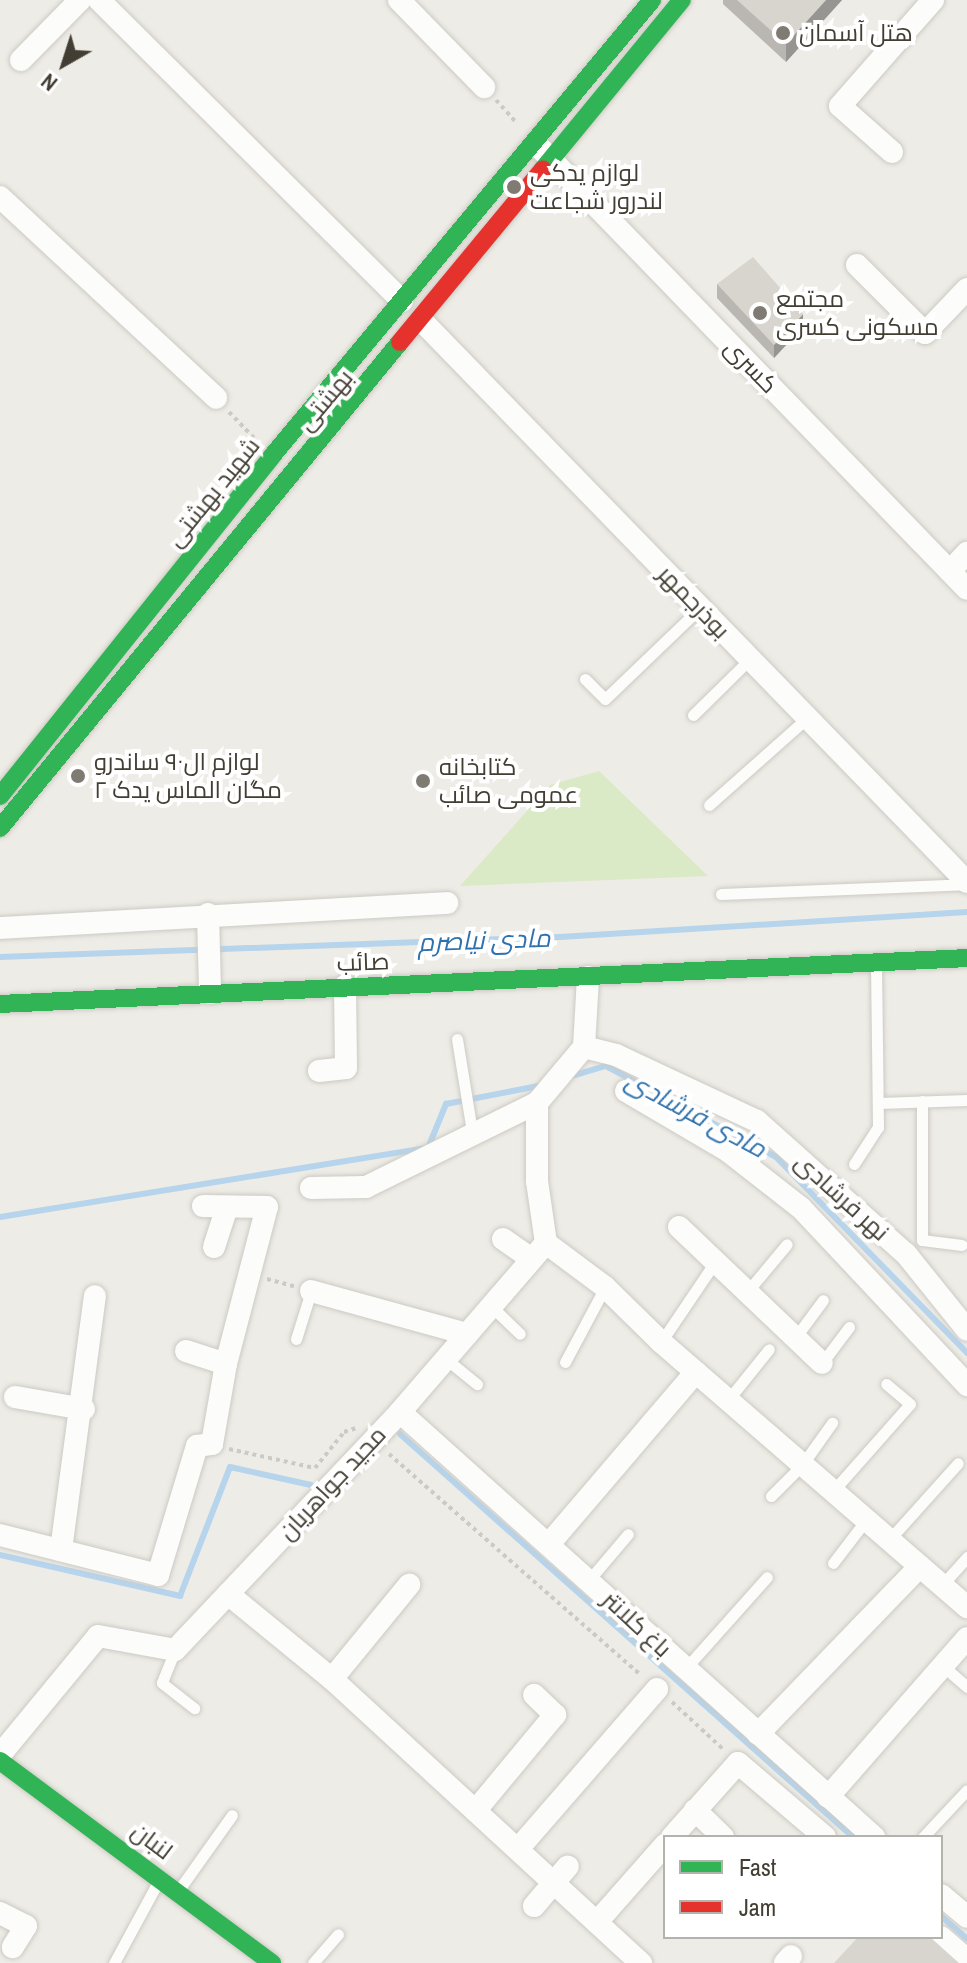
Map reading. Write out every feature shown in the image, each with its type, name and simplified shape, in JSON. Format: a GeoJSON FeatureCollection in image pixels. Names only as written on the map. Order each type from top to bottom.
{"type":"FeatureCollection","features":[{"type":"Feature","properties":{"kind":"main road","name":"شهید بهشتی"},"geometry":{"type":"LineString","coordinates":[[0,796],[272,456],[652,0]]}},
{"type":"Feature","properties":{"kind":"main road","name":"بهشتی"},"geometry":{"type":"LineString","coordinates":[[0,828],[422,321],[682,0]]}},
{"type":"Feature","properties":{"kind":"main road"},"geometry":{"type":"LineString","coordinates":[[336,380],[357,399]]}},
{"type":"Feature","properties":{"kind":"main road","name":"صائب"},"geometry":{"type":"LineString","coordinates":[[0,1004],[967,958]]}},
{"type":"Feature","properties":{"kind":"main road","name":"لنبان"},"geometry":{"type":"LineString","coordinates":[[0,1758],[272,1963]]}},
{"type":"Feature","properties":{"kind":"street"},"geometry":{"type":"LineString","coordinates":[[21,60],[80,0]]}},
{"type":"Feature","properties":{"kind":"street"},"geometry":{"type":"LineString","coordinates":[[99,0],[402,301]]}},
{"type":"Feature","properties":{"kind":"street"},"geometry":{"type":"LineString","coordinates":[[399,0],[484,87]]}},
{"type":"Feature","properties":{"kind":"street"},"geometry":{"type":"LineString","coordinates":[[892,152],[840,106],[933,0]]}},
{"type":"Feature","properties":{"kind":"street","name":"کسری"},"geometry":{"type":"LineString","coordinates":[[535,142],[967,589]]}},
{"type":"Feature","properties":{"kind":"street"},"geometry":{"type":"LineString","coordinates":[[0,197],[216,398]]}},
{"type":"Feature","properties":{"kind":"street"},"geometry":{"type":"LineString","coordinates":[[857,265],[925,333],[967,289]]}},
{"type":"Feature","properties":{"kind":"street","name":"بوذرجمهر"},"geometry":{"type":"LineString","coordinates":[[422,321],[967,883]]}},
{"type":"Feature","properties":{"kind":"street"},"geometry":{"type":"LineString","coordinates":[[950,571],[967,553]]}},
{"type":"Feature","properties":{"kind":"street"},"geometry":{"type":"LineString","coordinates":[[0,928],[208,920],[447,903]]}},
{"type":"Feature","properties":{"kind":"street"},"geometry":{"type":"LineString","coordinates":[[208,920],[210,993]]}},
{"type":"Feature","properties":{"kind":"street"},"geometry":{"type":"LineString","coordinates":[[311,1188],[366,1187],[472,1132],[537,1103],[584,1047],[588,977]]}},
{"type":"Feature","properties":{"kind":"street"},"geometry":{"type":"LineString","coordinates":[[319,1071],[346,1068],[345,986]]}},
{"type":"Feature","properties":{"kind":"street","name":"نهر فرشادی"},"geometry":{"type":"LineString","coordinates":[[584,1047],[616,1055],[757,1121],[906,1254],[967,1330]]}},
{"type":"Feature","properties":{"kind":"street"},"geometry":{"type":"LineString","coordinates":[[626,1091],[728,1151],[801,1208],[967,1385]]}},
{"type":"Feature","properties":{"kind":"street"},"geometry":{"type":"LineString","coordinates":[[537,1103],[539,1251]]}},
{"type":"Feature","properties":{"kind":"street"},"geometry":{"type":"LineString","coordinates":[[0,1535],[158,1575],[197,1446],[212,1444],[226,1364],[267,1207],[203,1206]]}},
{"type":"Feature","properties":{"kind":"street"},"geometry":{"type":"LineString","coordinates":[[214,1247],[227,1207]]}},
{"type":"Feature","properties":{"kind":"street"},"geometry":{"type":"LineString","coordinates":[[679,1227],[822,1363]]}},
{"type":"Feature","properties":{"kind":"street"},"geometry":{"type":"LineString","coordinates":[[503,1239],[539,1251],[605,1287],[661,1342],[967,1607]]}},
{"type":"Feature","properties":{"kind":"street","name":"مجید جواهریان"},"geometry":{"type":"LineString","coordinates":[[175,1650],[228,1594],[365,1434],[400,1412],[539,1251]]}},
{"type":"Feature","properties":{"kind":"street"},"geometry":{"type":"LineString","coordinates":[[311,1291],[467,1334]]}},
{"type":"Feature","properties":{"kind":"street"},"geometry":{"type":"LineString","coordinates":[[61,1550],[84,1409],[95,1296]]}},
{"type":"Feature","properties":{"kind":"street"},"geometry":{"type":"LineString","coordinates":[[186,1351],[226,1364]]}},
{"type":"Feature","properties":{"kind":"street"},"geometry":{"type":"LineString","coordinates":[[549,1544],[696,1372]]}},
{"type":"Feature","properties":{"kind":"street"},"geometry":{"type":"LineString","coordinates":[[15,1397],[84,1409]]}},
{"type":"Feature","properties":{"kind":"street","name":"باغ کلانتر"},"geometry":{"type":"LineString","coordinates":[[400,1412],[872,1835]]}},
{"type":"Feature","properties":{"kind":"street"},"geometry":{"type":"LineString","coordinates":[[758,1734],[920,1566]]}},
{"type":"Feature","properties":{"kind":"street"},"geometry":{"type":"LineString","coordinates":[[332,1679],[409,1585]]}},
{"type":"Feature","properties":{"kind":"street"},"geometry":{"type":"LineString","coordinates":[[228,1594],[332,1679],[518,1849],[562,1875],[597,1922],[641,1963]]}},
{"type":"Feature","properties":{"kind":"street"},"geometry":{"type":"LineString","coordinates":[[0,1758],[98,1636],[175,1650]]}},
{"type":"Feature","properties":{"kind":"street"},"geometry":{"type":"LineString","coordinates":[[828,1797],[967,1638]]}},
{"type":"Feature","properties":{"kind":"street"},"geometry":{"type":"LineString","coordinates":[[518,1849],[657,1689]]}},
{"type":"Feature","properties":{"kind":"street"},"geometry":{"type":"LineString","coordinates":[[476,1810],[555,1715],[534,1695]]}},
{"type":"Feature","properties":{"kind":"street"},"geometry":{"type":"LineString","coordinates":[[674,1835],[738,1763],[823,1835]]}},
{"type":"Feature","properties":{"kind":"street"},"geometry":{"type":"LineString","coordinates":[[695,1810],[721,1835]]}},
{"type":"Feature","properties":{"kind":"street"},"geometry":{"type":"LineString","coordinates":[[597,1922],[663,1847]]}},
{"type":"Feature","properties":{"kind":"street"},"geometry":{"type":"LineString","coordinates":[[534,1906],[562,1875]]}},
{"type":"Feature","properties":{"kind":"street"},"geometry":{"type":"LineString","coordinates":[[943,1897],[967,1917]]}},
{"type":"Feature","properties":{"kind":"street"},"geometry":{"type":"LineString","coordinates":[[0,1913],[26,1926],[13,1947]]}},
{"type":"Feature","properties":{"kind":"street"},"geometry":{"type":"LineString","coordinates":[[943,1939],[967,1960]]}},
{"type":"Feature","properties":{"kind":"lane"},"geometry":{"type":"LineString","coordinates":[[585,679],[605,699],[700,608]]}},
{"type":"Feature","properties":{"kind":"lane"},"geometry":{"type":"LineString","coordinates":[[693,715],[750,659]]}},
{"type":"Feature","properties":{"kind":"lane"},"geometry":{"type":"LineString","coordinates":[[709,805],[807,718]]}},
{"type":"Feature","properties":{"kind":"lane"},"geometry":{"type":"LineString","coordinates":[[721,894],[967,883]]}},
{"type":"Feature","properties":{"kind":"lane"},"geometry":{"type":"LineString","coordinates":[[854,1164],[878,1127],[876,963]]}},
{"type":"Feature","properties":{"kind":"lane"},"geometry":{"type":"LineString","coordinates":[[457,1039],[472,1132]]}},
{"type":"Feature","properties":{"kind":"lane"},"geometry":{"type":"LineString","coordinates":[[879,1103],[967,1100]]}},
{"type":"Feature","properties":{"kind":"lane"},"geometry":{"type":"LineString","coordinates":[[922,1101],[922,1240],[962,1245]]}},
{"type":"Feature","properties":{"kind":"lane"},"geometry":{"type":"LineString","coordinates":[[747,1292],[787,1244]]}},
{"type":"Feature","properties":{"kind":"lane"},"geometry":{"type":"LineString","coordinates":[[661,1342],[715,1262]]}},
{"type":"Feature","properties":{"kind":"lane"},"geometry":{"type":"LineString","coordinates":[[565,1362],[605,1287]]}},
{"type":"Feature","properties":{"kind":"lane"},"geometry":{"type":"LineString","coordinates":[[296,1339],[311,1291]]}},
{"type":"Feature","properties":{"kind":"lane"},"geometry":{"type":"LineString","coordinates":[[795,1338],[823,1300]]}},
{"type":"Feature","properties":{"kind":"lane"},"geometry":{"type":"LineString","coordinates":[[491,1306],[520,1334]]}},
{"type":"Feature","properties":{"kind":"lane"},"geometry":{"type":"LineString","coordinates":[[822,1363],[849,1327]]}},
{"type":"Feature","properties":{"kind":"lane"},"geometry":{"type":"LineString","coordinates":[[728,1400],[769,1349]]}},
{"type":"Feature","properties":{"kind":"lane"},"geometry":{"type":"LineString","coordinates":[[446,1359],[477,1384]]}},
{"type":"Feature","properties":{"kind":"lane"},"geometry":{"type":"LineString","coordinates":[[833,1491],[910,1404],[886,1384]]}},
{"type":"Feature","properties":{"kind":"lane"},"geometry":{"type":"LineString","coordinates":[[771,1496],[802,1465],[832,1423]]}},
{"type":"Feature","properties":{"kind":"lane"},"geometry":{"type":"LineString","coordinates":[[889,1540],[958,1463]]}},
{"type":"Feature","properties":{"kind":"lane"},"geometry":{"type":"LineString","coordinates":[[833,1563],[866,1520]]}},
{"type":"Feature","properties":{"kind":"lane"},"geometry":{"type":"LineString","coordinates":[[589,1580],[628,1534]]}},
{"type":"Feature","properties":{"kind":"lane"},"geometry":{"type":"LineString","coordinates":[[942,1585],[967,1557]]}},
{"type":"Feature","properties":{"kind":"lane"},"geometry":{"type":"LineString","coordinates":[[685,1669],[767,1577]]}},
{"type":"Feature","properties":{"kind":"lane"},"geometry":{"type":"LineString","coordinates":[[175,1650],[162,1683],[194,1708]]}},
{"type":"Feature","properties":{"kind":"lane"},"geometry":{"type":"LineString","coordinates":[[943,1666],[967,1687]]}},
{"type":"Feature","properties":{"kind":"lane"},"geometry":{"type":"LineString","coordinates":[[925,1835],[967,1790]]}},
{"type":"Feature","properties":{"kind":"lane"},"geometry":{"type":"LineString","coordinates":[[178,1891],[232,1815]]}},
{"type":"Feature","properties":{"kind":"lane"},"geometry":{"type":"LineString","coordinates":[[114,1963],[160,1878]]}},
{"type":"Feature","properties":{"kind":"lane"},"geometry":{"type":"LineString","coordinates":[[313,1963],[338,1934]]}},
{"type":"Feature","properties":{"kind":"path"},"geometry":{"type":"LineString","coordinates":[[484,87],[535,142]]}},
{"type":"Feature","properties":{"kind":"path"},"geometry":{"type":"LineString","coordinates":[[216,398],[272,456]]}},
{"type":"Feature","properties":{"kind":"path"},"geometry":{"type":"LineString","coordinates":[[250,1274],[311,1291]]}},
{"type":"Feature","properties":{"kind":"path"},"geometry":{"type":"LineString","coordinates":[[212,1444],[315,1468],[344,1432],[365,1434],[738,1763]]}},
{"type":"Feature","properties":{"kind":"green space"},"geometry":{"type":"Polygon","coordinates":[[[599,771],[708,876],[460,886],[550,785],[599,771]]]}},
{"type":"Feature","properties":{"kind":"building"},"geometry":{"type":"Polygon","coordinates":[[[737,0],[826,0],[786,44],[737,0]]]}},
{"type":"Feature","properties":{"kind":"building","name":"مجتمع مسکونی کسری"},"geometry":{"type":"Polygon","coordinates":[[[753,257],[803,314],[774,345],[717,284],[753,257]]]}},
{"type":"Feature","properties":{"kind":"building"},"geometry":{"type":"Polygon","coordinates":[[[856,1939],[932,1939],[959,1963],[834,1963],[856,1939]]]}},
{"type":"Feature","properties":{"kind":"waterway","name":"مادی نیاصرم"},"geometry":{"type":"LineString","coordinates":[[0,957],[560,937],[967,912]]}},
{"type":"Feature","properties":{"kind":"waterway","name":"مادی فرشادی"},"geometry":{"type":"LineString","coordinates":[[569,1077],[606,1066],[776,1157],[967,1353]]}},
{"type":"Feature","properties":{"kind":"waterway","name":"مادی فرشادی"},"geometry":{"type":"LineString","coordinates":[[0,1217],[428,1148],[446,1104],[543,1085]]}},
{"type":"Feature","properties":{"kind":"waterway"},"geometry":{"type":"LineString","coordinates":[[400,1434],[851,1835]]}},
{"type":"Feature","properties":{"kind":"waterway"},"geometry":{"type":"LineString","coordinates":[[0,1555],[180,1596],[230,1467],[311,1485]]}},
{"type":"Feature","properties":{"kind":"waterway"},"geometry":{"type":"LineString","coordinates":[[943,1918],[967,1939]]}},
{"type":"Feature","properties":{"kind":"traffic: fast"},"geometry":{"type":"LineString","coordinates":[[0,796],[272,456],[652,0]]}},
{"type":"Feature","properties":{"kind":"traffic: fast"},"geometry":{"type":"LineString","coordinates":[[543,169],[682,0]]}},
{"type":"Feature","properties":{"kind":"traffic: fast"},"geometry":{"type":"LineString","coordinates":[[0,828],[400,342]]}},
{"type":"Feature","properties":{"kind":"traffic: fast"},"geometry":{"type":"LineString","coordinates":[[0,1004],[967,958]]}},
{"type":"Feature","properties":{"kind":"traffic: fast"},"geometry":{"type":"LineString","coordinates":[[0,1761],[272,1963]]}},
{"type":"Feature","properties":{"kind":"traffic: jam"},"geometry":{"type":"LineString","coordinates":[[400,342],[543,169]]}},
{"type":"Feature","properties":{"kind":"place","name":"هتل آسمان"},"geometry":{"type":"Point","coordinates":[783,33]}},
{"type":"Feature","properties":{"kind":"place","name":"لوازم یدکی لندرور شجاعت"},"geometry":{"type":"Point","coordinates":[514,187]}},
{"type":"Feature","properties":{"kind":"place","name":"مجتمع مسکونی کسری"},"geometry":{"type":"Point","coordinates":[760,313]}},
{"type":"Feature","properties":{"kind":"place","name":"لوازم ال۹۰ ساندرو مگان الماس یدک ۲"},"geometry":{"type":"Point","coordinates":[78,776]}},
{"type":"Feature","properties":{"kind":"place","name":"کتابخانه عمومی صائب"},"geometry":{"type":"Point","coordinates":[423,781]}}]}
